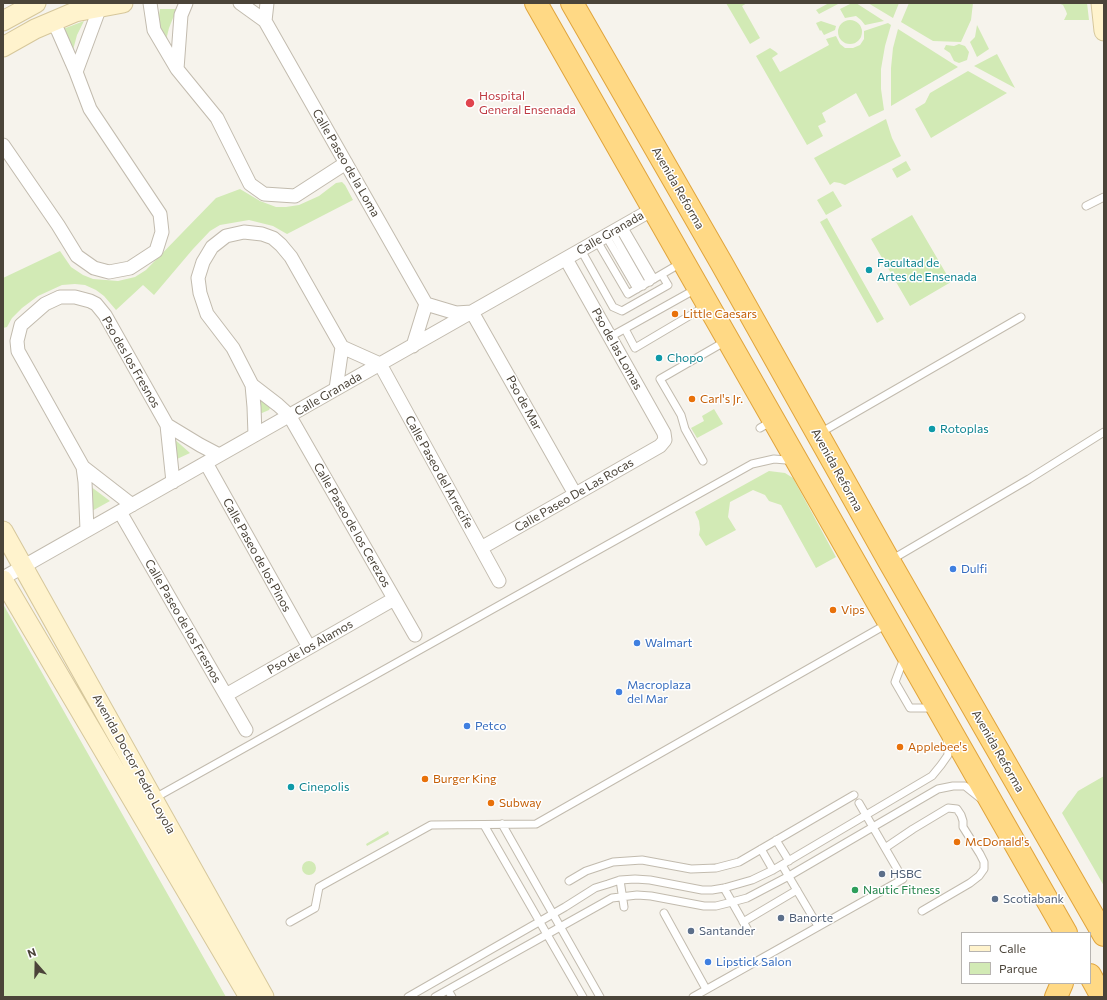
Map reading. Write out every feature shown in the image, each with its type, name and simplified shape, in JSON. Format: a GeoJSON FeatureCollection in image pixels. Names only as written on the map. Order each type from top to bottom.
{"type":"FeatureCollection","features":[{"type":"Feature","properties":{"kind":"highway"},"geometry":{"type":"LineString","coordinates":[[536,3],[728,340],[767,424],[808,480],[1065,932]]}},
{"type":"Feature","properties":{"kind":"highway","name":"Avenida Reforma"},"geometry":{"type":"LineString","coordinates":[[572,3],[719,259],[889,561],[1104,935]]}},
{"type":"Feature","properties":{"kind":"highway"},"geometry":{"type":"LineString","coordinates":[[653,209],[663,203],[674,207],[698,249],[719,259]]}},
{"type":"Feature","properties":{"kind":"highway"},"geometry":{"type":"LineString","coordinates":[[1054,911],[1059,932]]}},
{"type":"Feature","properties":{"kind":"highway"},"geometry":{"type":"LineString","coordinates":[[1056,997],[1062,984]]}},
{"type":"Feature","properties":{"kind":"main road"},"geometry":{"type":"LineString","coordinates":[[3,47],[52,21],[75,12],[122,3]]}},
{"type":"Feature","properties":{"kind":"main road"},"geometry":{"type":"LineString","coordinates":[[1101,3],[1104,31]]}},
{"type":"Feature","properties":{"kind":"main road"},"geometry":{"type":"LineString","coordinates":[[3,20],[32,4]]}},
{"type":"Feature","properties":{"kind":"main road","name":"Avenida Doctor Pedro Loyola"},"geometry":{"type":"LineString","coordinates":[[3,531],[264,997]]}},
{"type":"Feature","properties":{"kind":"main road","name":"Avenida Doctor Pedro Loyola"},"geometry":{"type":"LineString","coordinates":[[3,579],[249,997]]}},
{"type":"Feature","properties":{"kind":"street"},"geometry":{"type":"LineString","coordinates":[[150,3],[154,30],[177,69],[217,118],[250,184],[264,194],[295,196],[346,163]]}},
{"type":"Feature","properties":{"kind":"street"},"geometry":{"type":"LineString","coordinates":[[177,69],[181,15],[186,3]]}},
{"type":"Feature","properties":{"kind":"street","name":"Calle Paseo de la Loma"},"geometry":{"type":"LineString","coordinates":[[240,3],[266,21],[426,304]]}},
{"type":"Feature","properties":{"kind":"street"},"geometry":{"type":"LineString","coordinates":[[266,21],[267,3]]}},
{"type":"Feature","properties":{"kind":"street"},"geometry":{"type":"LineString","coordinates":[[76,72],[100,7]]}},
{"type":"Feature","properties":{"kind":"street"},"geometry":{"type":"LineString","coordinates":[[3,145],[58,225],[77,256],[94,268],[109,272],[130,268],[156,251],[162,232],[160,214],[90,109],[76,72],[52,21]]}},
{"type":"Feature","properties":{"kind":"street","name":"Calle Granada"},"geometry":{"type":"LineString","coordinates":[[3,579],[653,209]]}},
{"type":"Feature","properties":{"kind":"street"},"geometry":{"type":"LineString","coordinates":[[255,435],[252,386],[233,348],[207,314],[200,293],[198,278],[203,262],[212,247],[226,236],[244,232],[262,234],[273,238],[282,245],[291,257],[342,347],[380,364]]}},
{"type":"Feature","properties":{"kind":"street","name":"Pso de las Lomas"},"geometry":{"type":"LineString","coordinates":[[566,258],[664,433],[665,440]]}},
{"type":"Feature","properties":{"kind":"street","name":"Pso des los Fresnos"},"geometry":{"type":"LineString","coordinates":[[83,467],[18,351],[21,325],[45,304],[60,297],[75,296],[96,304],[105,315],[167,425]]}},
{"type":"Feature","properties":{"kind":"street"},"geometry":{"type":"LineString","coordinates":[[413,346],[426,304],[456,314],[472,312]]}},
{"type":"Feature","properties":{"kind":"street","name":"Pso de Mar"},"geometry":{"type":"LineString","coordinates":[[472,312],[575,494]]}},
{"type":"Feature","properties":{"kind":"street"},"geometry":{"type":"LineString","coordinates":[[336,389],[342,347]]}},
{"type":"Feature","properties":{"kind":"street","name":"Calle Paseo del Arrecife"},"geometry":{"type":"LineString","coordinates":[[380,364],[499,581]]}},
{"type":"Feature","properties":{"kind":"street"},"geometry":{"type":"LineString","coordinates":[[252,386],[278,405],[289,416]]}},
{"type":"Feature","properties":{"kind":"street","name":"Calle Paseo de los Cerezos"},"geometry":{"type":"LineString","coordinates":[[289,416],[415,635]]}},
{"type":"Feature","properties":{"kind":"street"},"geometry":{"type":"LineString","coordinates":[[167,425],[219,455]]}},
{"type":"Feature","properties":{"kind":"street"},"geometry":{"type":"LineString","coordinates":[[167,425],[173,482]]}},
{"type":"Feature","properties":{"kind":"street","name":"Calle Paseo De Las Rocas"},"geometry":{"type":"LineString","coordinates":[[481,548],[660,446],[665,440]]}},
{"type":"Feature","properties":{"kind":"street","name":"Calle Paseo de los Pinos"},"geometry":{"type":"LineString","coordinates":[[206,463],[309,647]]}},
{"type":"Feature","properties":{"kind":"street"},"geometry":{"type":"LineString","coordinates":[[83,467],[132,505]]}},
{"type":"Feature","properties":{"kind":"street"},"geometry":{"type":"LineString","coordinates":[[83,467],[87,530]]}},
{"type":"Feature","properties":{"kind":"street","name":"Calle Paseo de los Fresnos"},"geometry":{"type":"LineString","coordinates":[[120,512],[246,730]]}},
{"type":"Feature","properties":{"kind":"street","name":"Pso de los Alamos"},"geometry":{"type":"LineString","coordinates":[[226,695],[394,599]]}},
{"type":"Feature","properties":{"kind":"lane"},"geometry":{"type":"LineString","coordinates":[[1086,206],[1104,197]]}},
{"type":"Feature","properties":{"kind":"lane"},"geometry":{"type":"LineString","coordinates":[[611,233],[646,284]]}},
{"type":"Feature","properties":{"kind":"lane"},"geometry":{"type":"LineString","coordinates":[[611,233],[646,284]]}},
{"type":"Feature","properties":{"kind":"lane"},"geometry":{"type":"LineString","coordinates":[[611,233],[628,294],[683,262]]}},
{"type":"Feature","properties":{"kind":"lane"},"geometry":{"type":"LineString","coordinates":[[581,250],[613,307],[622,311],[668,285],[646,284]]}},
{"type":"Feature","properties":{"kind":"lane"},"geometry":{"type":"LineString","coordinates":[[625,329],[635,348],[703,297]]}},
{"type":"Feature","properties":{"kind":"lane"},"geometry":{"type":"LineString","coordinates":[[610,337],[625,329],[703,297]]}},
{"type":"Feature","properties":{"kind":"lane"},"geometry":{"type":"LineString","coordinates":[[818,434],[1021,317]]}},
{"type":"Feature","properties":{"kind":"lane"},"geometry":{"type":"LineString","coordinates":[[703,461],[685,429],[681,415],[660,379],[728,340]]}},
{"type":"Feature","properties":{"kind":"lane"},"geometry":{"type":"LineString","coordinates":[[889,561],[1029,479],[1104,432]]}},
{"type":"Feature","properties":{"kind":"lane"},"geometry":{"type":"LineString","coordinates":[[153,799],[752,464],[774,459],[786,460],[796,463],[808,480]]}},
{"type":"Feature","properties":{"kind":"lane"},"geometry":{"type":"LineString","coordinates":[[290,922],[316,908],[319,887],[431,825],[536,824],[889,623]]}},
{"type":"Feature","properties":{"kind":"lane"},"geometry":{"type":"LineString","coordinates":[[408,997],[540,922],[595,888],[620,880],[635,879],[650,880],[702,890],[724,888],[752,880],[786,863],[932,776],[948,755],[947,732],[938,708]]}},
{"type":"Feature","properties":{"kind":"lane"},"geometry":{"type":"LineString","coordinates":[[435,997],[602,902],[612,898],[637,895],[652,896],[704,906],[716,906],[747,898],[789,876],[938,789],[953,786],[966,786],[996,811]]}},
{"type":"Feature","properties":{"kind":"lane"},"geometry":{"type":"LineString","coordinates":[[569,881],[586,871],[613,862],[642,860],[692,869],[716,868],[739,862],[854,795]]}},
{"type":"Feature","properties":{"kind":"lane"},"geometry":{"type":"LineString","coordinates":[[692,997],[903,879],[859,803]]}},
{"type":"Feature","properties":{"kind":"lane"},"geometry":{"type":"LineString","coordinates":[[885,848],[948,808],[957,809],[961,815],[963,827],[980,854],[984,862],[984,868],[979,876],[970,883],[922,911]]}},
{"type":"Feature","properties":{"kind":"lane"},"geometry":{"type":"LineString","coordinates":[[484,824],[583,997]]}},
{"type":"Feature","properties":{"kind":"lane"},"geometry":{"type":"LineString","coordinates":[[502,824],[600,997]]}},
{"type":"Feature","properties":{"kind":"lane"},"geometry":{"type":"LineString","coordinates":[[776,840],[786,863],[789,876],[818,926]]}},
{"type":"Feature","properties":{"kind":"lane"},"geometry":{"type":"LineString","coordinates":[[761,849],[773,870]]}},
{"type":"Feature","properties":{"kind":"lane"},"geometry":{"type":"LineString","coordinates":[[620,880],[624,907]]}},
{"type":"Feature","properties":{"kind":"lane"},"geometry":{"type":"LineString","coordinates":[[724,888],[749,932]]}},
{"type":"Feature","properties":{"kind":"lane"},"geometry":{"type":"LineString","coordinates":[[743,922],[797,890]]}},
{"type":"Feature","properties":{"kind":"lane"},"geometry":{"type":"LineString","coordinates":[[664,913],[706,990]]}},
{"type":"Feature","properties":{"kind":"lane"},"geometry":{"type":"LineString","coordinates":[[487,952],[493,964]]}},
{"type":"Feature","properties":{"kind":"lane"},"geometry":{"type":"LineString","coordinates":[[448,990],[452,997]]}},
{"type":"Feature","properties":{"kind":"green space"},"geometry":{"type":"Polygon","coordinates":[[[726,3],[747,3],[742,6],[760,38],[750,44],[726,3]]]}},
{"type":"Feature","properties":{"kind":"green space"},"geometry":{"type":"Polygon","coordinates":[[[829,3],[840,3],[819,14],[816,10],[829,3]]]}},
{"type":"Feature","properties":{"kind":"green space"},"geometry":{"type":"Polygon","coordinates":[[[852,3],[856,3],[884,21],[865,25],[856,16],[845,18],[840,9],[852,3]]]}},
{"type":"Feature","properties":{"kind":"green space"},"geometry":{"type":"Polygon","coordinates":[[[868,3],[899,3],[893,18],[868,3]]]}},
{"type":"Feature","properties":{"kind":"green space"},"geometry":{"type":"Polygon","coordinates":[[[909,3],[973,3],[971,20],[961,42],[933,41],[901,22],[909,3]]]}},
{"type":"Feature","properties":{"kind":"green space"},"geometry":{"type":"Polygon","coordinates":[[[1058,3],[1087,3],[1089,20],[1064,20],[1067,14],[1066,11],[1063,5],[1058,3]]]}},
{"type":"Feature","properties":{"kind":"green space"},"geometry":{"type":"Polygon","coordinates":[[[160,9],[179,9],[169,28],[167,36],[168,45],[159,28],[158,21],[160,9]]]}},
{"type":"Feature","properties":{"kind":"green space"},"geometry":{"type":"Polygon","coordinates":[[[850,20],[855,21],[861,27],[861,37],[855,43],[850,44],[845,43],[839,37],[838,32],[839,27],[845,21],[850,20]]]}},
{"type":"Feature","properties":{"kind":"green space"},"geometry":{"type":"Polygon","coordinates":[[[84,21],[77,35],[72,54],[63,29],[84,21]]]}},
{"type":"Feature","properties":{"kind":"green space"},"geometry":{"type":"Polygon","coordinates":[[[821,21],[836,26],[835,30],[824,35],[816,23],[821,21]]]}},
{"type":"Feature","properties":{"kind":"green space"},"geometry":{"type":"Polygon","coordinates":[[[888,23],[891,25],[881,69],[881,89],[884,110],[869,117],[856,93],[822,113],[826,122],[818,126],[823,136],[807,145],[756,56],[770,48],[776,52],[778,54],[772,58],[780,72],[829,45],[826,39],[836,36],[840,44],[845,48],[853,48],[860,45],[864,39],[864,31],[888,23]]]}},
{"type":"Feature","properties":{"kind":"green space"},"geometry":{"type":"Polygon","coordinates":[[[977,25],[989,49],[977,57],[970,42],[975,37],[977,25]]]}},
{"type":"Feature","properties":{"kind":"green space"},"geometry":{"type":"Polygon","coordinates":[[[898,29],[958,67],[891,106],[891,68],[893,48],[898,29]]]}},
{"type":"Feature","properties":{"kind":"green space"},"geometry":{"type":"Polygon","coordinates":[[[959,44],[965,46],[969,52],[967,60],[959,63],[954,61],[950,53],[944,49],[946,45],[954,46],[959,44]]]}},
{"type":"Feature","properties":{"kind":"green space"},"geometry":{"type":"Polygon","coordinates":[[[997,54],[1015,88],[974,66],[997,54]]]}},
{"type":"Feature","properties":{"kind":"green space"},"geometry":{"type":"Polygon","coordinates":[[[968,71],[1007,93],[931,138],[915,109],[925,103],[930,93],[968,71]]]}},
{"type":"Feature","properties":{"kind":"green space"},"geometry":{"type":"Polygon","coordinates":[[[886,119],[892,138],[901,156],[845,185],[834,182],[830,185],[814,158],[886,119]]]}},
{"type":"Feature","properties":{"kind":"green space"},"geometry":{"type":"Polygon","coordinates":[[[906,161],[911,170],[897,178],[892,169],[906,161]]]}},
{"type":"Feature","properties":{"kind":"green space"},"geometry":{"type":"Polygon","coordinates":[[[342,182],[353,200],[287,234],[273,226],[249,220],[220,225],[210,231],[154,295],[143,285],[116,310],[104,296],[96,290],[85,285],[62,285],[38,296],[12,318],[7,327],[3,328],[3,278],[60,251],[71,267],[83,275],[93,279],[118,281],[135,277],[146,270],[216,198],[240,189],[260,201],[276,207],[286,207],[299,205],[319,196],[336,183],[342,182]]]}},
{"type":"Feature","properties":{"kind":"green space"},"geometry":{"type":"Polygon","coordinates":[[[833,191],[842,206],[826,215],[817,200],[833,191]]]}},
{"type":"Feature","properties":{"kind":"green space"},"geometry":{"type":"Polygon","coordinates":[[[912,215],[951,282],[910,306],[871,239],[912,215]]]}},
{"type":"Feature","properties":{"kind":"green space"},"geometry":{"type":"Polygon","coordinates":[[[827,218],[884,319],[877,323],[820,222],[827,218]]]}},
{"type":"Feature","properties":{"kind":"green space"},"geometry":{"type":"Polygon","coordinates":[[[257,397],[270,408],[269,410],[262,413],[259,411],[257,397]]]}},
{"type":"Feature","properties":{"kind":"green space"},"geometry":{"type":"Polygon","coordinates":[[[714,409],[723,424],[697,438],[691,428],[704,421],[702,416],[714,409]]]}},
{"type":"Feature","properties":{"kind":"green space"},"geometry":{"type":"Polygon","coordinates":[[[172,437],[190,453],[177,459],[172,437]]]}},
{"type":"Feature","properties":{"kind":"green space"},"geometry":{"type":"Polygon","coordinates":[[[769,471],[785,473],[793,478],[836,557],[816,568],[781,505],[769,501],[765,495],[753,490],[730,502],[728,517],[736,530],[706,546],[699,535],[699,521],[695,512],[769,471]]]}},
{"type":"Feature","properties":{"kind":"green space"},"geometry":{"type":"Polygon","coordinates":[[[90,486],[110,501],[92,511],[90,486]]]}},
{"type":"Feature","properties":{"kind":"green space"},"geometry":{"type":"Polygon","coordinates":[[[3,604],[226,997],[3,997],[3,604]]]}},
{"type":"Feature","properties":{"kind":"green space"},"geometry":{"type":"Polygon","coordinates":[[[1104,776],[1104,886],[1062,813],[1078,791],[1104,776]]]}},
{"type":"Feature","properties":{"kind":"green space"},"geometry":{"type":"Polygon","coordinates":[[[388,831],[389,834],[367,846],[366,844],[388,831]]]}},
{"type":"Feature","properties":{"kind":"green space"},"geometry":{"type":"Polygon","coordinates":[[[306,861],[312,861],[316,865],[316,871],[312,875],[306,875],[302,871],[302,865],[306,861]]]}},
{"type":"Feature","properties":{"kind":"place","name":"Hospital General Ensenada"},"geometry":{"type":"Point","coordinates":[470,103]}},
{"type":"Feature","properties":{"kind":"place","name":"Facultad de Artes de Ensenada"},"geometry":{"type":"Point","coordinates":[869,270]}},
{"type":"Feature","properties":{"kind":"place","name":"Little Caesars"},"geometry":{"type":"Point","coordinates":[675,314]}},
{"type":"Feature","properties":{"kind":"place","name":"Chopo"},"geometry":{"type":"Point","coordinates":[659,358]}},
{"type":"Feature","properties":{"kind":"place","name":"Carl's Jr."},"geometry":{"type":"Point","coordinates":[692,399]}},
{"type":"Feature","properties":{"kind":"place","name":"Rotoplas"},"geometry":{"type":"Point","coordinates":[932,429]}},
{"type":"Feature","properties":{"kind":"place","name":"Dulfi"},"geometry":{"type":"Point","coordinates":[953,569]}},
{"type":"Feature","properties":{"kind":"place","name":"Vips"},"geometry":{"type":"Point","coordinates":[833,610]}},
{"type":"Feature","properties":{"kind":"place","name":"Walmart"},"geometry":{"type":"Point","coordinates":[637,643]}},
{"type":"Feature","properties":{"kind":"place","name":"Macroplaza del Mar"},"geometry":{"type":"Point","coordinates":[619,692]}},
{"type":"Feature","properties":{"kind":"place","name":"Petco"},"geometry":{"type":"Point","coordinates":[467,726]}},
{"type":"Feature","properties":{"kind":"place","name":"Applebee's"},"geometry":{"type":"Point","coordinates":[900,747]}},
{"type":"Feature","properties":{"kind":"place","name":"Burger King"},"geometry":{"type":"Point","coordinates":[425,779]}},
{"type":"Feature","properties":{"kind":"place","name":"Cinepolis"},"geometry":{"type":"Point","coordinates":[291,787]}},
{"type":"Feature","properties":{"kind":"place","name":"Subway"},"geometry":{"type":"Point","coordinates":[491,803]}},
{"type":"Feature","properties":{"kind":"place","name":"McDonald's"},"geometry":{"type":"Point","coordinates":[957,842]}},
{"type":"Feature","properties":{"kind":"place","name":"HSBC"},"geometry":{"type":"Point","coordinates":[882,874]}},
{"type":"Feature","properties":{"kind":"place","name":"Nautic Fitness"},"geometry":{"type":"Point","coordinates":[855,890]}},
{"type":"Feature","properties":{"kind":"place","name":"Scotiabank"},"geometry":{"type":"Point","coordinates":[995,899]}},
{"type":"Feature","properties":{"kind":"place","name":"Banorte"},"geometry":{"type":"Point","coordinates":[781,918]}},
{"type":"Feature","properties":{"kind":"place","name":"Santander"},"geometry":{"type":"Point","coordinates":[691,931]}},
{"type":"Feature","properties":{"kind":"place","name":"Lipstick Salon"},"geometry":{"type":"Point","coordinates":[708,962]}}]}
